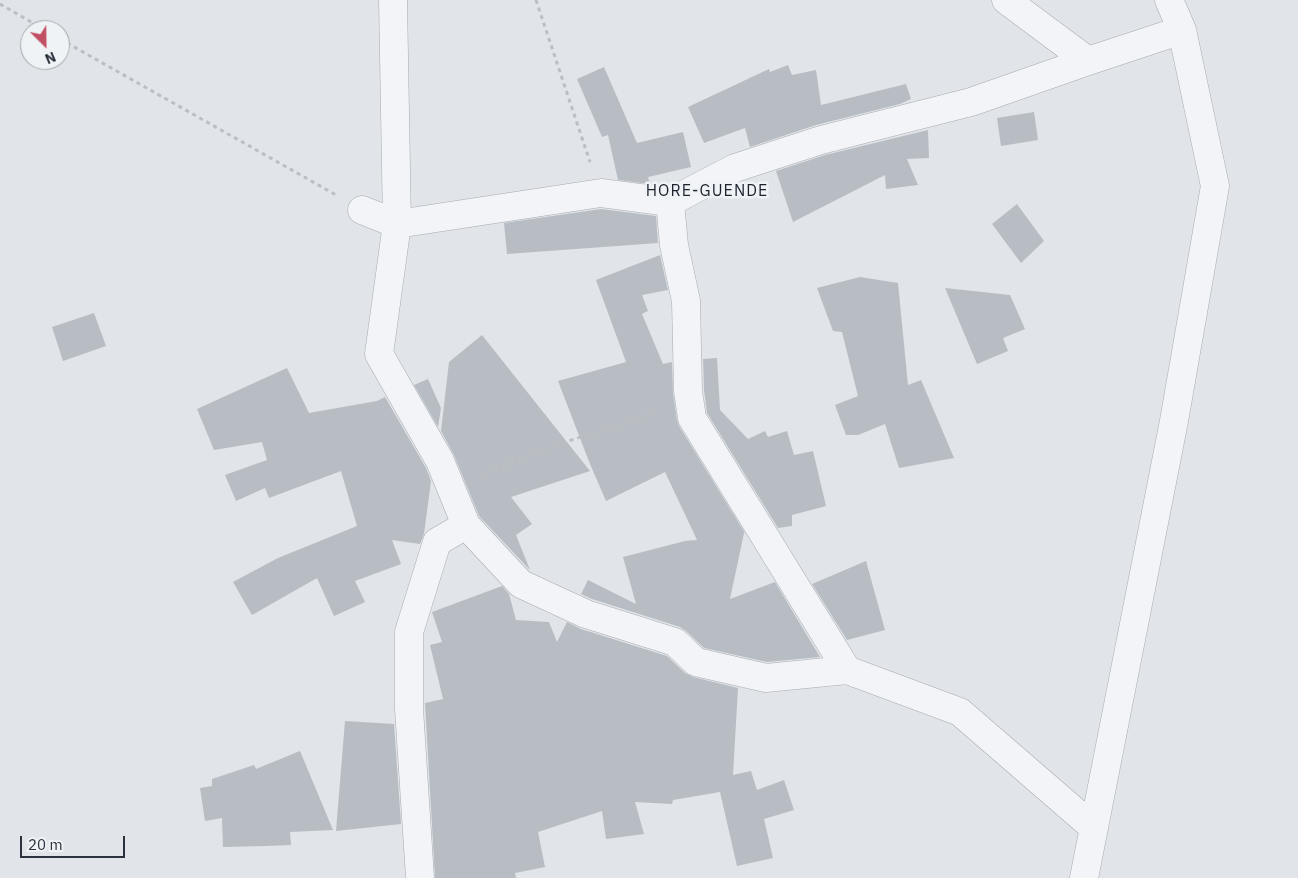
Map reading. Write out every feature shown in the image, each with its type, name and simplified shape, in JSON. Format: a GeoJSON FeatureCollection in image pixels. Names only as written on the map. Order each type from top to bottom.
{"type":"FeatureCollection","features":[{"type":"Feature","properties":{"kind":"street"},"geometry":{"type":"LineString","coordinates":[[393,0],[397,224],[379,354],[440,461],[466,525],[520,584],[586,614],[675,642],[696,662],[766,678],[846,670],[960,712],[1094,828]]}},
{"type":"Feature","properties":{"kind":"street"},"geometry":{"type":"LineString","coordinates":[[1006,0],[1088,61]]}},
{"type":"Feature","properties":{"kind":"street"},"geometry":{"type":"LineString","coordinates":[[1084,878],[1174,422],[1215,186],[1182,30],[1169,0]]}},
{"type":"Feature","properties":{"kind":"street"},"geometry":{"type":"LineString","coordinates":[[362,210],[397,224],[601,193],[670,202],[735,168],[821,140],[972,102],[1182,30]]}},
{"type":"Feature","properties":{"kind":"street"},"geometry":{"type":"LineString","coordinates":[[670,202],[674,245],[686,301],[688,398],[692,418],[846,670]]}},
{"type":"Feature","properties":{"kind":"street"},"geometry":{"type":"LineString","coordinates":[[420,878],[409,709],[409,632],[438,542],[466,525]]}},
{"type":"Feature","properties":{"kind":"path"},"geometry":{"type":"LineString","coordinates":[[536,0],[601,193]]}},
{"type":"Feature","properties":{"kind":"path"},"geometry":{"type":"LineString","coordinates":[[0,4],[28,20]]}},
{"type":"Feature","properties":{"kind":"path"},"geometry":{"type":"LineString","coordinates":[[70,44],[362,210]]}},
{"type":"Feature","properties":{"kind":"path"},"geometry":{"type":"LineString","coordinates":[[450,487],[562,443],[637,419],[688,398]]}},
{"type":"Feature","properties":{"kind":"building"},"geometry":{"type":"Polygon","coordinates":[[[788,65],[792,75],[816,70],[821,105],[906,84],[911,99],[900,104],[816,125],[750,147],[745,128],[704,143],[688,107],[769,69],[770,72],[788,65]]]}},
{"type":"Feature","properties":{"kind":"building"},"geometry":{"type":"Polygon","coordinates":[[[604,67],[637,143],[683,132],[691,167],[648,177],[650,184],[618,180],[608,135],[602,137],[577,79],[604,67]]]}},
{"type":"Feature","properties":{"kind":"building"},"geometry":{"type":"Polygon","coordinates":[[[1034,112],[1038,140],[1001,146],[997,118],[1034,112]]]}},
{"type":"Feature","properties":{"kind":"building"},"geometry":{"type":"Polygon","coordinates":[[[928,130],[929,158],[907,159],[918,185],[886,189],[885,175],[793,222],[776,171],[825,155],[928,130]]]}},
{"type":"Feature","properties":{"kind":"building"},"geometry":{"type":"Polygon","coordinates":[[[1017,204],[1044,241],[1021,263],[992,224],[1017,204]]]}},
{"type":"Feature","properties":{"kind":"building"},"geometry":{"type":"Polygon","coordinates":[[[601,209],[656,216],[658,243],[507,254],[504,223],[601,209]]]}},
{"type":"Feature","properties":{"kind":"building"},"geometry":{"type":"Polygon","coordinates":[[[660,255],[668,290],[642,295],[648,311],[642,314],[663,364],[672,362],[673,393],[679,426],[745,533],[730,599],[775,582],[820,657],[767,662],[704,648],[680,627],[581,594],[588,580],[636,604],[623,557],[685,541],[697,540],[665,472],[606,501],[558,381],[626,362],[596,280],[660,255]]]}},
{"type":"Feature","properties":{"kind":"building"},"geometry":{"type":"Polygon","coordinates":[[[860,277],[898,283],[908,385],[921,380],[954,458],[899,468],[885,424],[858,435],[846,435],[835,405],[858,396],[842,332],[833,331],[817,288],[860,277]]]}},
{"type":"Feature","properties":{"kind":"building"},"geometry":{"type":"Polygon","coordinates":[[[945,288],[1010,295],[1025,329],[1003,338],[1008,351],[977,364],[945,288]]]}},
{"type":"Feature","properties":{"kind":"building"},"geometry":{"type":"Polygon","coordinates":[[[94,313],[106,346],[63,361],[52,327],[94,313]]]}},
{"type":"Feature","properties":{"kind":"building"},"geometry":{"type":"Polygon","coordinates":[[[482,335],[590,471],[511,497],[532,524],[516,535],[530,570],[479,516],[454,455],[441,431],[449,362],[482,335]]]}},
{"type":"Feature","properties":{"kind":"building"},"geometry":{"type":"Polygon","coordinates":[[[717,358],[720,410],[748,439],[765,431],[768,437],[787,431],[794,455],[813,451],[826,506],[792,515],[792,526],[778,528],[707,413],[703,359],[717,358]]]}},
{"type":"Feature","properties":{"kind":"building"},"geometry":{"type":"Polygon","coordinates":[[[287,368],[309,413],[377,401],[385,397],[426,468],[431,481],[424,534],[420,544],[392,540],[401,564],[355,581],[365,602],[334,616],[317,578],[252,615],[233,582],[278,558],[357,526],[341,471],[269,498],[265,488],[236,501],[225,475],[267,460],[262,442],[214,450],[197,409],[287,368]]]}},
{"type":"Feature","properties":{"kind":"building"},"geometry":{"type":"Polygon","coordinates":[[[428,379],[441,408],[438,427],[414,385],[428,379]]]}},
{"type":"Feature","properties":{"kind":"building"},"geometry":{"type":"Polygon","coordinates":[[[866,561],[885,630],[847,640],[812,584],[866,561]]]}},
{"type":"Feature","properties":{"kind":"building"},"geometry":{"type":"Polygon","coordinates":[[[502,586],[509,594],[516,620],[549,622],[557,642],[567,622],[581,629],[667,656],[685,673],[693,677],[738,688],[733,775],[751,771],[757,790],[784,780],[794,810],[764,819],[773,858],[737,866],[720,792],[673,800],[672,804],[635,802],[644,834],[606,839],[602,811],[538,832],[545,867],[515,873],[516,878],[435,878],[425,703],[443,699],[430,645],[442,642],[432,612],[502,586]]]}},
{"type":"Feature","properties":{"kind":"building"},"geometry":{"type":"Polygon","coordinates":[[[345,721],[394,724],[401,824],[336,831],[345,721]]]}},
{"type":"Feature","properties":{"kind":"building"},"geometry":{"type":"Polygon","coordinates":[[[300,751],[333,830],[290,832],[291,845],[223,847],[222,818],[205,821],[200,788],[212,786],[212,779],[254,765],[256,769],[300,751]]]}},
{"type":"Feature","properties":{"kind":"district","name":"HORE-GUENDE"},"geometry":{"type":"Point","coordinates":[707,191]}}]}
